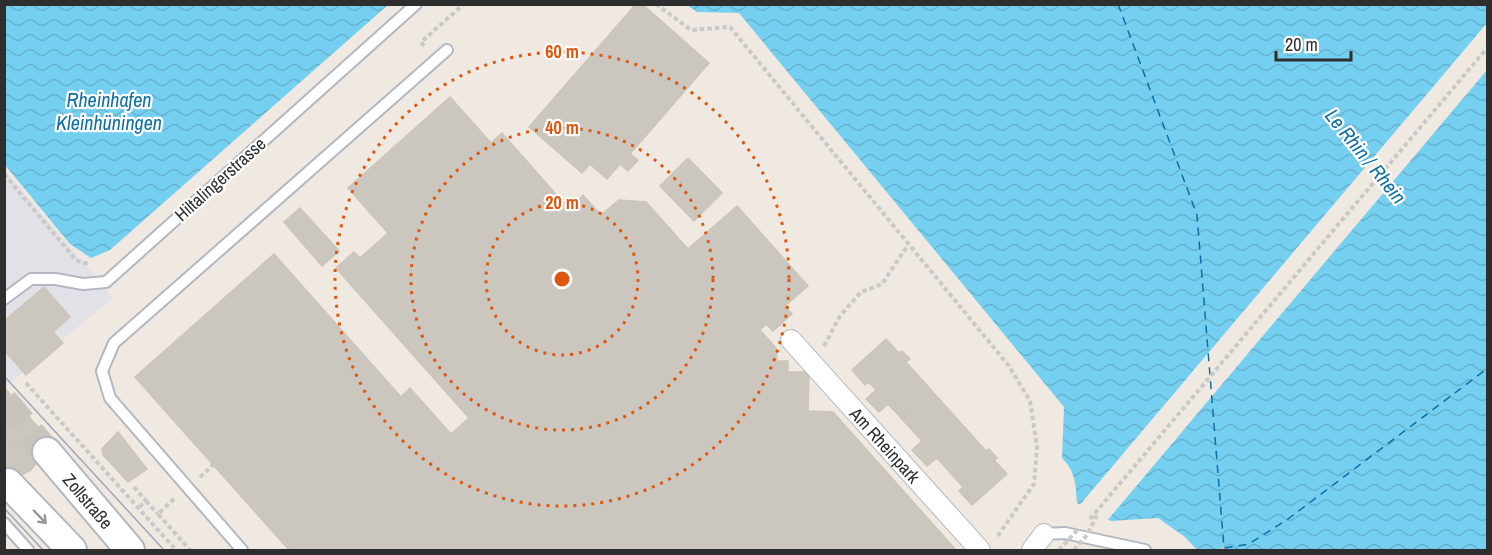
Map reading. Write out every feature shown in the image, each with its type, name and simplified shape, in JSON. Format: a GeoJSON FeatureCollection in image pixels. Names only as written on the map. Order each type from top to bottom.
{"type":"FeatureCollection","features":[{"type":"Feature","properties":{"kind":"main road","name":"Zollstraße"},"geometry":{"type":"LineString","coordinates":[[47,452],[130,550]]}},
{"type":"Feature","properties":{"kind":"main road"},"geometry":{"type":"LineString","coordinates":[[8,483],[72,550]]}},
{"type":"Feature","properties":{"kind":"street","name":"Am Rheinpark"},"geometry":{"type":"LineString","coordinates":[[791,340],[980,550]]}},
{"type":"Feature","properties":{"kind":"street"},"geometry":{"type":"LineString","coordinates":[[1032,550],[1044,534]]}},
{"type":"Feature","properties":{"kind":"lane","name":"Hiltalingerstrasse"},"geometry":{"type":"LineString","coordinates":[[4,299],[31,279],[55,279],[83,284],[106,282],[416,4]]}},
{"type":"Feature","properties":{"kind":"lane"},"geometry":{"type":"LineString","coordinates":[[242,550],[110,398],[102,371],[114,343],[447,50]]}},
{"type":"Feature","properties":{"kind":"lane"},"geometry":{"type":"LineString","coordinates":[[4,523],[28,550]]}},
{"type":"Feature","properties":{"kind":"lane"},"geometry":{"type":"LineString","coordinates":[[1044,534],[1065,533],[1145,550]]}},
{"type":"Feature","properties":{"kind":"path"},"geometry":{"type":"LineString","coordinates":[[436,60],[421,42],[464,4]]}},
{"type":"Feature","properties":{"kind":"path"},"geometry":{"type":"LineString","coordinates":[[656,4],[691,30],[730,27],[1009,366],[1030,401],[1037,447],[1034,484],[1018,511],[1003,530]]}},
{"type":"Feature","properties":{"kind":"path"},"geometry":{"type":"LineString","coordinates":[[1074,550],[1087,535],[1097,514],[1488,47]]}},
{"type":"Feature","properties":{"kind":"path"},"geometry":{"type":"LineString","coordinates":[[4,174],[76,260],[98,264]]}},
{"type":"Feature","properties":{"kind":"path"},"geometry":{"type":"LineString","coordinates":[[813,365],[840,316],[861,292],[882,284],[908,245]]}},
{"type":"Feature","properties":{"kind":"path"},"geometry":{"type":"LineString","coordinates":[[26,383],[176,550]]}},
{"type":"Feature","properties":{"kind":"path"},"geometry":{"type":"LineString","coordinates":[[134,487],[158,514]]}},
{"type":"Feature","properties":{"kind":"path"},"geometry":{"type":"LineString","coordinates":[[138,508],[146,501]]}},
{"type":"Feature","properties":{"kind":"path"},"geometry":{"type":"LineString","coordinates":[[1059,550],[1078,528]]}},
{"type":"Feature","properties":{"kind":"shaded area"},"geometry":{"type":"Polygon","coordinates":[[[4,169],[113,298],[5,387],[4,387],[4,169]]]}},
{"type":"Feature","properties":{"kind":"water","name":"Rheinhafen Kleinhüningen"},"geometry":{"type":"Polygon","coordinates":[[[4,5],[388,5],[110,250],[91,258],[70,244],[5,165],[4,5]]]}},
{"type":"Feature","properties":{"kind":"water","name":"Le Rhin / Rhein"},"geometry":{"type":"Polygon","coordinates":[[[687,5],[1487,5],[1487,550],[1197,550],[1185,537],[1158,518],[1111,521],[1077,503],[1074,478],[1062,458],[1064,407],[739,13],[697,12],[687,5]]]}},
{"type":"Feature","properties":{"kind":"pier"},"geometry":{"type":"Polygon","coordinates":[[[1487,23],[1487,70],[1106,522],[1078,507],[1487,23]]]}},
{"type":"Feature","properties":{"kind":"building"},"geometry":{"type":"Polygon","coordinates":[[[636,4],[642,4],[709,63],[630,154],[638,160],[628,171],[620,164],[607,179],[590,164],[582,173],[529,127],[636,4]]]}},
{"type":"Feature","properties":{"kind":"building"},"geometry":{"type":"Polygon","coordinates":[[[450,97],[491,143],[502,133],[569,209],[583,195],[601,215],[619,200],[646,202],[688,249],[737,206],[808,286],[785,306],[792,314],[773,331],[766,324],[760,330],[776,348],[777,361],[788,361],[788,372],[809,372],[808,411],[833,412],[956,550],[289,550],[135,377],[274,254],[401,397],[410,388],[451,434],[469,418],[336,268],[354,252],[360,258],[388,233],[348,188],[450,97]]]}},
{"type":"Feature","properties":{"kind":"building"},"geometry":{"type":"Polygon","coordinates":[[[688,158],[722,193],[694,221],[660,186],[688,158]]]}},
{"type":"Feature","properties":{"kind":"building"},"geometry":{"type":"Polygon","coordinates":[[[300,208],[339,251],[322,266],[284,222],[300,208]]]}},
{"type":"Feature","properties":{"kind":"building"},"geometry":{"type":"Polygon","coordinates":[[[44,287],[70,317],[53,332],[63,343],[26,375],[4,350],[4,321],[44,287]]]}},
{"type":"Feature","properties":{"kind":"building"},"geometry":{"type":"Polygon","coordinates":[[[886,339],[899,353],[902,351],[910,359],[906,362],[932,391],[902,419],[888,404],[879,412],[866,399],[876,390],[869,382],[865,385],[852,370],[886,339]]]}},
{"type":"Feature","properties":{"kind":"building"},"geometry":{"type":"Polygon","coordinates":[[[4,387],[43,433],[46,443],[44,454],[30,471],[5,482],[4,387]]]}},
{"type":"Feature","properties":{"kind":"building"},"geometry":{"type":"Polygon","coordinates":[[[932,391],[986,451],[989,449],[997,458],[994,460],[1007,474],[972,505],[959,491],[963,487],[937,458],[927,466],[912,450],[922,441],[902,419],[932,391]]]}},
{"type":"Feature","properties":{"kind":"building"},"geometry":{"type":"Polygon","coordinates":[[[4,429],[12,443],[10,449],[4,452],[4,429]]]}},
{"type":"Feature","properties":{"kind":"building"},"geometry":{"type":"Polygon","coordinates":[[[118,432],[147,469],[128,482],[103,455],[102,449],[118,432]]]}},
{"type":"Feature","properties":{"kind":"ferry route"},"geometry":{"type":"LineString","coordinates":[[1118,4],[1197,215],[1224,548],[1249,544],[1288,519],[1488,368]]}},
{"type":"Feature","properties":{"kind":"tunnel"},"geometry":{"type":"LineString","coordinates":[[4,401],[47,452]]}},
{"type":"Feature","properties":{"kind":"tram line"},"geometry":{"type":"LineString","coordinates":[[4,376],[164,550]]}},
{"type":"Feature","properties":{"kind":"tram line"},"geometry":{"type":"LineString","coordinates":[[4,508],[43,550]]}}]}
